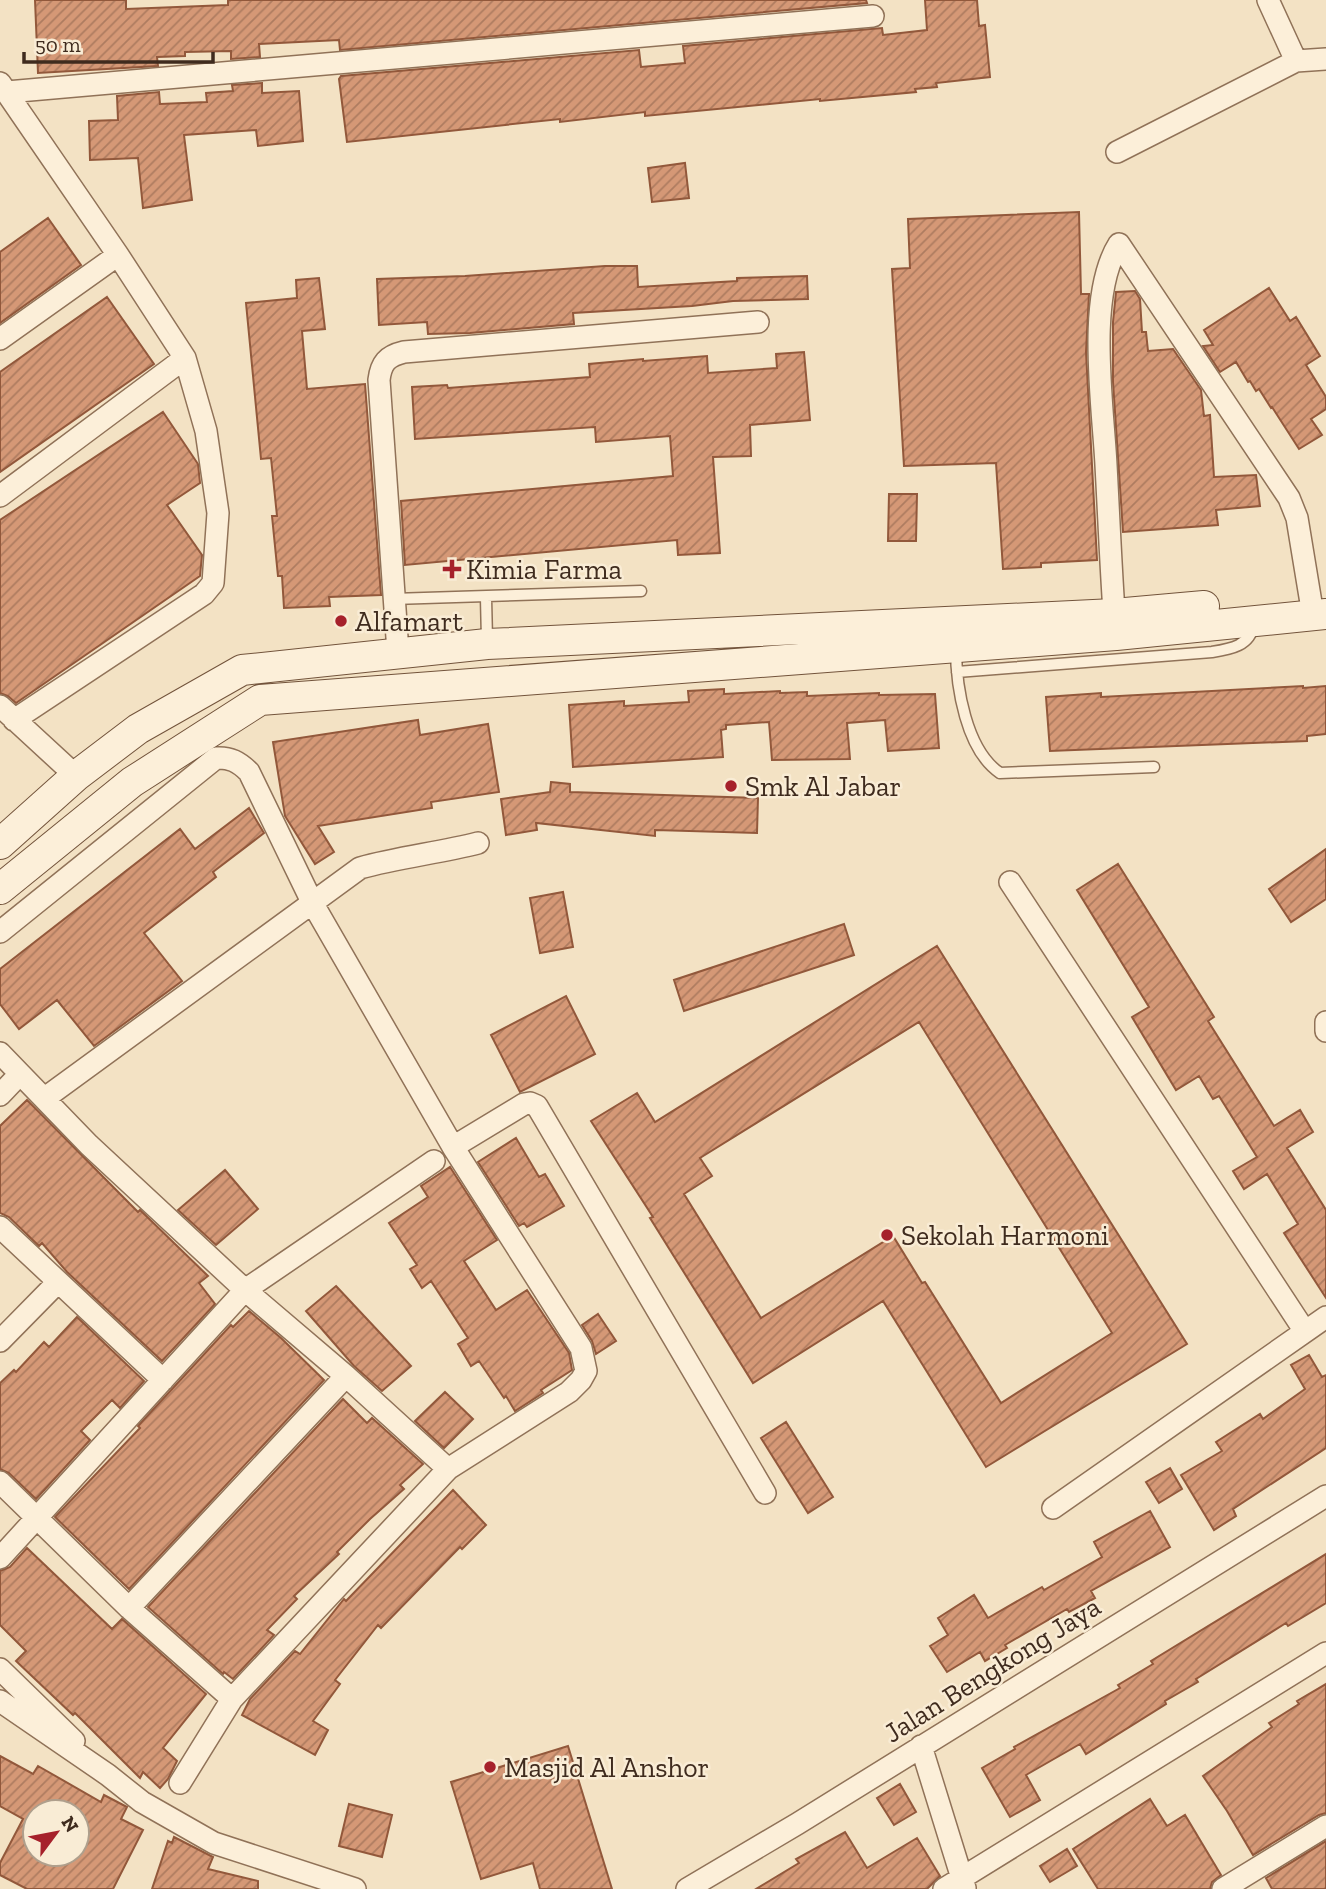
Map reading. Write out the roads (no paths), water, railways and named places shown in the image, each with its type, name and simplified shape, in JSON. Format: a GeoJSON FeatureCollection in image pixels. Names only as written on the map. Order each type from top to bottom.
{"type":"FeatureCollection","features":[{"type":"Feature","properties":{"kind":"main road"},"geometry":{"type":"LineString","coordinates":[[0,844],[76,776],[138,729],[242,670],[487,644],[1254,622],[1319,606]]}},
{"type":"Feature","properties":{"kind":"main road"},"geometry":{"type":"LineString","coordinates":[[0,890],[132,782],[260,700],[956,659],[1115,624],[1319,606]]}},
{"type":"Feature","properties":{"kind":"street"},"geometry":{"type":"LineString","coordinates":[[1268,0],[1296,61]]}},
{"type":"Feature","properties":{"kind":"street"},"geometry":{"type":"LineString","coordinates":[[76,776],[7,713],[204,594],[213,583],[218,513],[206,431],[185,358],[3,87],[873,16]]}},
{"type":"Feature","properties":{"kind":"street"},"geometry":{"type":"LineString","coordinates":[[1117,152],[1296,61],[1326,59]]}},
{"type":"Feature","properties":{"kind":"street"},"geometry":{"type":"LineString","coordinates":[[1115,624],[1101,305],[1109,265],[1119,244],[1289,498],[1297,518],[1319,606]]}},
{"type":"Feature","properties":{"kind":"street"},"geometry":{"type":"LineString","coordinates":[[0,340],[118,255]]}},
{"type":"Feature","properties":{"kind":"street"},"geometry":{"type":"LineString","coordinates":[[398,652],[379,380],[381,366],[391,355],[758,322]]}},
{"type":"Feature","properties":{"kind":"street"},"geometry":{"type":"LineString","coordinates":[[0,496],[185,358]]}},
{"type":"Feature","properties":{"kind":"street"},"geometry":{"type":"LineString","coordinates":[[0,932],[216,758],[224,757],[238,762],[249,772],[313,904],[453,1147],[581,1348],[586,1371],[569,1392],[448,1469],[232,1699],[180,1783]]}},
{"type":"Feature","properties":{"kind":"street"},"geometry":{"type":"LineString","coordinates":[[132,782],[154,808]]}},
{"type":"Feature","properties":{"kind":"street"},"geometry":{"type":"LineString","coordinates":[[45,1098],[360,868],[394,858],[443,852],[478,844]]}},
{"type":"Feature","properties":{"kind":"street"},"geometry":{"type":"LineString","coordinates":[[1010,882],[1304,1330]]}},
{"type":"Feature","properties":{"kind":"street"},"geometry":{"type":"LineString","coordinates":[[1326,1022],[1326,1031]]}},
{"type":"Feature","properties":{"kind":"street"},"geometry":{"type":"LineString","coordinates":[[0,1053],[89,1145],[245,1290],[448,1469]]}},
{"type":"Feature","properties":{"kind":"street"},"geometry":{"type":"LineString","coordinates":[[0,1095],[20,1074]]}},
{"type":"Feature","properties":{"kind":"street"},"geometry":{"type":"LineString","coordinates":[[453,1147],[524,1104],[537,1106],[765,1493]]}},
{"type":"Feature","properties":{"kind":"street"},"geometry":{"type":"LineString","coordinates":[[0,1558],[245,1290],[434,1161]]}},
{"type":"Feature","properties":{"kind":"street"},"geometry":{"type":"LineString","coordinates":[[0,1227],[163,1380]]}},
{"type":"Feature","properties":{"kind":"street"},"geometry":{"type":"LineString","coordinates":[[0,1341],[57,1283]]}},
{"type":"Feature","properties":{"kind":"street"},"geometry":{"type":"LineString","coordinates":[[1053,1508],[1326,1317]]}},
{"type":"Feature","properties":{"kind":"street"},"geometry":{"type":"LineString","coordinates":[[129,1608],[345,1376]]}},
{"type":"Feature","properties":{"kind":"street"},"geometry":{"type":"LineString","coordinates":[[0,1482],[129,1608],[232,1699]]}},
{"type":"Feature","properties":{"kind":"street","name":"Jalan Bengkong Jaya"},"geometry":{"type":"LineString","coordinates":[[687,1889],[1326,1496]]}},
{"type":"Feature","properties":{"kind":"street"},"geometry":{"type":"LineString","coordinates":[[921,1746],[957,1885],[1326,1653]]}},
{"type":"Feature","properties":{"kind":"street"},"geometry":{"type":"LineString","coordinates":[[0,1669],[107,1776]]}},
{"type":"Feature","properties":{"kind":"street"},"geometry":{"type":"LineString","coordinates":[[0,1701],[142,1802],[214,1843],[355,1889]]}},
{"type":"Feature","properties":{"kind":"street"},"geometry":{"type":"LineString","coordinates":[[1223,1889],[1326,1826]]}},
{"type":"Feature","properties":{"kind":"lane"},"geometry":{"type":"LineString","coordinates":[[393,599],[641,591]]}},
{"type":"Feature","properties":{"kind":"lane"},"geometry":{"type":"LineString","coordinates":[[486,598],[487,644]]}},
{"type":"Feature","properties":{"kind":"lane"},"geometry":{"type":"LineString","coordinates":[[1154,766],[1000,773],[988,765],[964,715],[956,659],[1212,652],[1236,649],[1252,634],[1254,622]]}},
{"type":"Feature","properties":{"kind":"place","name":"Kimia Farma"},"geometry":{"type":"Point","coordinates":[452,569]}},
{"type":"Feature","properties":{"kind":"place","name":"Alfamart"},"geometry":{"type":"Point","coordinates":[341,621]}},
{"type":"Feature","properties":{"kind":"place","name":"Smk Al Jabar"},"geometry":{"type":"Point","coordinates":[731,786]}},
{"type":"Feature","properties":{"kind":"place","name":"Sekolah Harmoni"},"geometry":{"type":"Point","coordinates":[887,1235]}},
{"type":"Feature","properties":{"kind":"place","name":"Masjid Al Anshor"},"geometry":{"type":"Point","coordinates":[490,1767]}}]}
